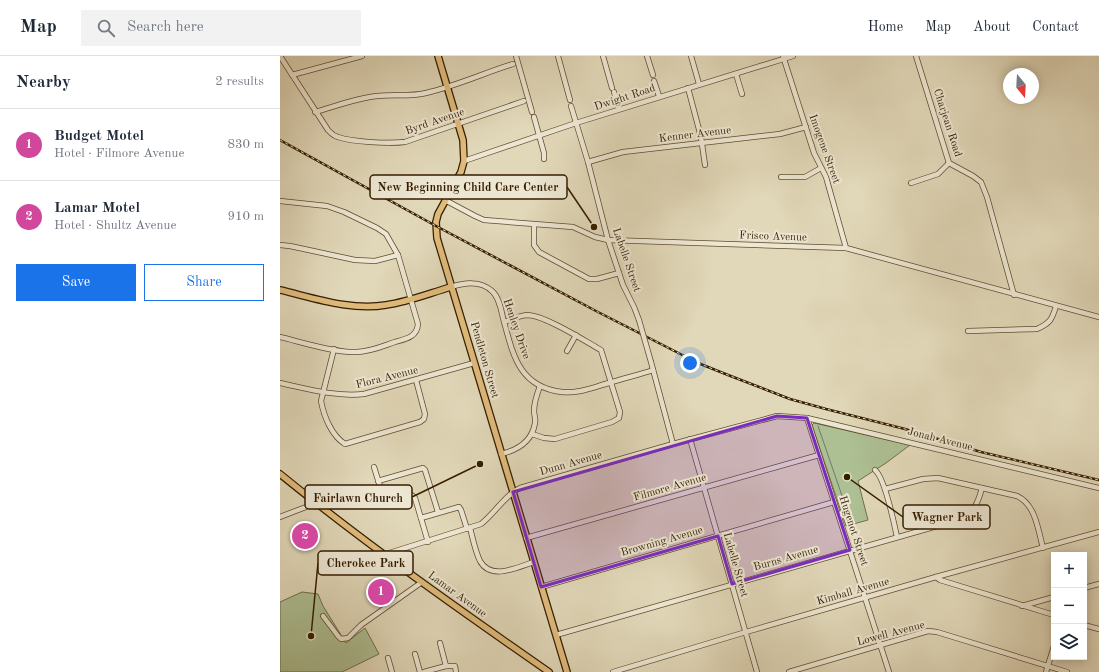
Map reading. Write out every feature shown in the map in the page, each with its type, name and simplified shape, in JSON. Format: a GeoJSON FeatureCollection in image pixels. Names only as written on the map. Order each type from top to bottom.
{"type":"FeatureCollection","features":[{"type":"Feature","properties":{"kind":"main road","name":"Pendleton Street"},"geometry":{"type":"LineString","coordinates":[[438,56],[463,140],[464,161],[461,172],[438,214],[436,228],[437,238],[567,672]]}},
{"type":"Feature","properties":{"kind":"main road"},"geometry":{"type":"LineString","coordinates":[[280,290],[340,304],[363,306],[386,305],[451,287]]}},
{"type":"Feature","properties":{"kind":"main road","name":"Lamar Avenue"},"geometry":{"type":"LineString","coordinates":[[280,474],[384,555],[549,672]]}},
{"type":"Feature","properties":{"kind":"street"},"geometry":{"type":"LineString","coordinates":[[280,56],[315,112],[368,97],[410,96],[425,94],[514,64]]}},
{"type":"Feature","properties":{"kind":"street"},"geometry":{"type":"LineString","coordinates":[[292,75],[362,56]]}},
{"type":"Feature","properties":{"kind":"street"},"geometry":{"type":"LineString","coordinates":[[516,56],[544,153],[544,159]]}},
{"type":"Feature","properties":{"kind":"street","name":"Labelle Street"},"geometry":{"type":"LineString","coordinates":[[558,56],[608,240],[623,285],[639,320],[673,444]]}},
{"type":"Feature","properties":{"kind":"street"},"geometry":{"type":"LineString","coordinates":[[603,56],[619,109]]}},
{"type":"Feature","properties":{"kind":"street"},"geometry":{"type":"LineString","coordinates":[[647,56],[659,96]]}},
{"type":"Feature","properties":{"kind":"street"},"geometry":{"type":"LineString","coordinates":[[691,56],[699,84]]}},
{"type":"Feature","properties":{"kind":"street","name":"Dwight Road"},"geometry":{"type":"LineString","coordinates":[[464,161],[659,96],[736,74],[784,57],[793,56]]}},
{"type":"Feature","properties":{"kind":"street","name":"Charjean Road"},"geometry":{"type":"LineString","coordinates":[[916,56],[949,163],[981,182],[991,210],[1014,295]]}},
{"type":"Feature","properties":{"kind":"street","name":"Imogene Street"},"geometry":{"type":"LineString","coordinates":[[784,57],[814,153],[826,177],[846,248]]}},
{"type":"Feature","properties":{"kind":"street"},"geometry":{"type":"LineString","coordinates":[[736,74],[742,94]]}},
{"type":"Feature","properties":{"kind":"street"},"geometry":{"type":"LineString","coordinates":[[688,88],[702,143],[705,165]]}},
{"type":"Feature","properties":{"kind":"street","name":"Byrd Avenue"},"geometry":{"type":"LineString","coordinates":[[315,112],[328,130],[334,135],[344,139],[394,143],[405,142],[524,101]]}},
{"type":"Feature","properties":{"kind":"street","name":"Kenner Avenue"},"geometry":{"type":"LineString","coordinates":[[588,162],[623,152],[780,134],[806,127]]}},
{"type":"Feature","properties":{"kind":"street"},"geometry":{"type":"LineString","coordinates":[[911,183],[938,174],[949,163]]}},
{"type":"Feature","properties":{"kind":"street"},"geometry":{"type":"LineString","coordinates":[[781,177],[805,177],[821,168]]}},
{"type":"Feature","properties":{"kind":"street","name":"Frisco Avenue"},"geometry":{"type":"LineString","coordinates":[[445,200],[484,220],[573,227],[595,237],[608,240],[846,248],[1099,318]]}},
{"type":"Feature","properties":{"kind":"street"},"geometry":{"type":"LineString","coordinates":[[280,201],[327,206],[344,212],[386,234],[398,255],[418,324],[416,332],[410,337],[364,351],[352,352],[280,337]]}},
{"type":"Feature","properties":{"kind":"street"},"geometry":{"type":"LineString","coordinates":[[534,225],[534,246],[538,252],[589,279],[597,279],[619,272]]}},
{"type":"Feature","properties":{"kind":"street"},"geometry":{"type":"LineString","coordinates":[[280,245],[355,260],[375,261],[398,255]]}},
{"type":"Feature","properties":{"kind":"street","name":"Henley Drive"},"geometry":{"type":"LineString","coordinates":[[451,287],[467,282],[481,284],[492,291],[499,303],[514,356],[520,369],[530,380],[540,386],[563,392],[578,392],[653,370]]}},
{"type":"Feature","properties":{"kind":"street"},"geometry":{"type":"LineString","coordinates":[[968,331],[1037,329],[1046,325],[1052,319],[1056,306]]}},
{"type":"Feature","properties":{"kind":"street"},"geometry":{"type":"LineString","coordinates":[[504,322],[527,315],[539,317],[576,335],[601,350],[620,412],[619,418],[612,422],[555,439],[544,438],[532,434]]}},
{"type":"Feature","properties":{"kind":"street"},"geometry":{"type":"LineString","coordinates":[[568,351],[576,335]]}},
{"type":"Feature","properties":{"kind":"street"},"geometry":{"type":"LineString","coordinates":[[334,349],[322,401],[323,410],[338,439],[345,444],[420,422],[424,419],[425,414],[416,380]]}},
{"type":"Feature","properties":{"kind":"street","name":"Flora Avenue"},"geometry":{"type":"LineString","coordinates":[[280,383],[350,396],[364,394],[474,363]]}},
{"type":"Feature","properties":{"kind":"street"},"geometry":{"type":"LineString","coordinates":[[501,454],[512,452],[519,448],[527,442],[532,434],[535,422],[534,410],[540,386]]}},
{"type":"Feature","properties":{"kind":"street","name":"Dunn Avenue"},"geometry":{"type":"LineString","coordinates":[[384,555],[481,524],[491,516],[513,492],[520,488],[690,439],[777,416]]}},
{"type":"Feature","properties":{"kind":"street","name":"Jonah Avenue"},"geometry":{"type":"LineString","coordinates":[[777,416],[807,418],[1099,488]]}},
{"type":"Feature","properties":{"kind":"street","name":"Hugenot Street"},"geometry":{"type":"LineString","coordinates":[[807,418],[889,672]]}},
{"type":"Feature","properties":{"kind":"street","name":"Labelle Street"},"geometry":{"type":"LineString","coordinates":[[690,439],[757,672]]}},
{"type":"Feature","properties":{"kind":"street","name":"Filmore Avenue"},"geometry":{"type":"LineString","coordinates":[[526,538],[819,454]]}},
{"type":"Feature","properties":{"kind":"street"},"geometry":{"type":"LineString","coordinates":[[374,467],[383,496],[399,491],[411,494],[415,498],[428,542]]}},
{"type":"Feature","properties":{"kind":"street"},"geometry":{"type":"LineString","coordinates":[[378,481],[425,468],[438,512]]}},
{"type":"Feature","properties":{"kind":"street"},"geometry":{"type":"LineString","coordinates":[[875,470],[879,474],[885,489],[897,537]]}},
{"type":"Feature","properties":{"kind":"street"},"geometry":{"type":"LineString","coordinates":[[885,489],[923,479],[933,478],[1013,495],[1026,503],[1034,515],[1043,548]]}},
{"type":"Feature","properties":{"kind":"street","name":"Burns Avenue"},"geometry":{"type":"LineString","coordinates":[[556,635],[958,520],[967,516],[977,505],[982,488]]}},
{"type":"Feature","properties":{"kind":"street"},"geometry":{"type":"LineString","coordinates":[[280,517],[315,502]]}},
{"type":"Feature","properties":{"kind":"street","name":"Browning Avenue"},"geometry":{"type":"LineString","coordinates":[[541,587],[834,502]]}},
{"type":"Feature","properties":{"kind":"street"},"geometry":{"type":"LineString","coordinates":[[421,518],[459,507],[480,561],[492,572],[501,572],[534,562]]}},
{"type":"Feature","properties":{"kind":"street","name":"Kimball Avenue"},"geometry":{"type":"LineString","coordinates":[[613,672],[936,577],[1099,532]]}},
{"type":"Feature","properties":{"kind":"street"},"geometry":{"type":"LineString","coordinates":[[936,577],[940,580],[1051,615]]}},
{"type":"Feature","properties":{"kind":"street"},"geometry":{"type":"LineString","coordinates":[[323,616],[341,639],[348,638],[361,625],[422,582]]}},
{"type":"Feature","properties":{"kind":"street"},"geometry":{"type":"LineString","coordinates":[[1087,587],[1099,584]]}},
{"type":"Feature","properties":{"kind":"street"},"geometry":{"type":"LineString","coordinates":[[1022,606],[1051,598]]}},
{"type":"Feature","properties":{"kind":"street"},"geometry":{"type":"LineString","coordinates":[[1087,626],[1099,629]]}},
{"type":"Feature","properties":{"kind":"street","name":"Lowell Avenue"},"geometry":{"type":"LineString","coordinates":[[788,672],[928,631],[937,632],[1067,672]]}},
{"type":"Feature","properties":{"kind":"street"},"geometry":{"type":"LineString","coordinates":[[440,643],[446,666]]}},
{"type":"Feature","properties":{"kind":"street"},"geometry":{"type":"LineString","coordinates":[[415,654],[420,672]]}},
{"type":"Feature","properties":{"kind":"street"},"geometry":{"type":"LineString","coordinates":[[1046,672],[1051,656]]}},
{"type":"Feature","properties":{"kind":"street"},"geometry":{"type":"LineString","coordinates":[[388,658],[392,672]]}},
{"type":"Feature","properties":{"kind":"street"},"geometry":{"type":"LineString","coordinates":[[424,672],[436,671],[446,666],[454,666],[456,672]]}},
{"type":"Feature","properties":{"kind":"highlighted area"},"geometry":{"type":"Polygon","coordinates":[[[777,416],[807,418],[850,550],[732,584],[718,536],[541,587],[513,492],[777,416]]]}},
{"type":"Feature","properties":{"kind":"green space"},"geometry":{"type":"Polygon","coordinates":[[[814,423],[910,445],[858,481],[868,520],[846,526],[812,425],[814,423]]]}},
{"type":"Feature","properties":{"kind":"green space"},"geometry":{"type":"Polygon","coordinates":[[[302,592],[318,594],[323,606],[346,643],[365,628],[379,654],[342,672],[280,672],[280,602],[302,592]]]}},
{"type":"Feature","properties":{"kind":"waterway"},"geometry":{"type":"LineString","coordinates":[[818,426],[849,516]]}},
{"type":"Feature","properties":{"kind":"railway"},"geometry":{"type":"LineString","coordinates":[[280,140],[436,226],[698,363],[790,399],[905,429],[981,452],[1099,480]]}},
{"type":"Feature","properties":{"kind":"place","name":"New Beginning Child Care Center"},"geometry":{"type":"Point","coordinates":[594,227]}},
{"type":"Feature","properties":{"kind":"place","name":"Fairlawn Church"},"geometry":{"type":"Point","coordinates":[480,464]}},
{"type":"Feature","properties":{"kind":"place","name":"Wagner Park"},"geometry":{"type":"Point","coordinates":[847,477]}},
{"type":"Feature","properties":{"kind":"place","name":"Lamar Motel"},"geometry":{"type":"Point","coordinates":[305,536]}},
{"type":"Feature","properties":{"kind":"place","name":"Budget Motel"},"geometry":{"type":"Point","coordinates":[381,592]}},
{"type":"Feature","properties":{"kind":"place","name":"Cherokee Park"},"geometry":{"type":"Point","coordinates":[311,636]}}]}
